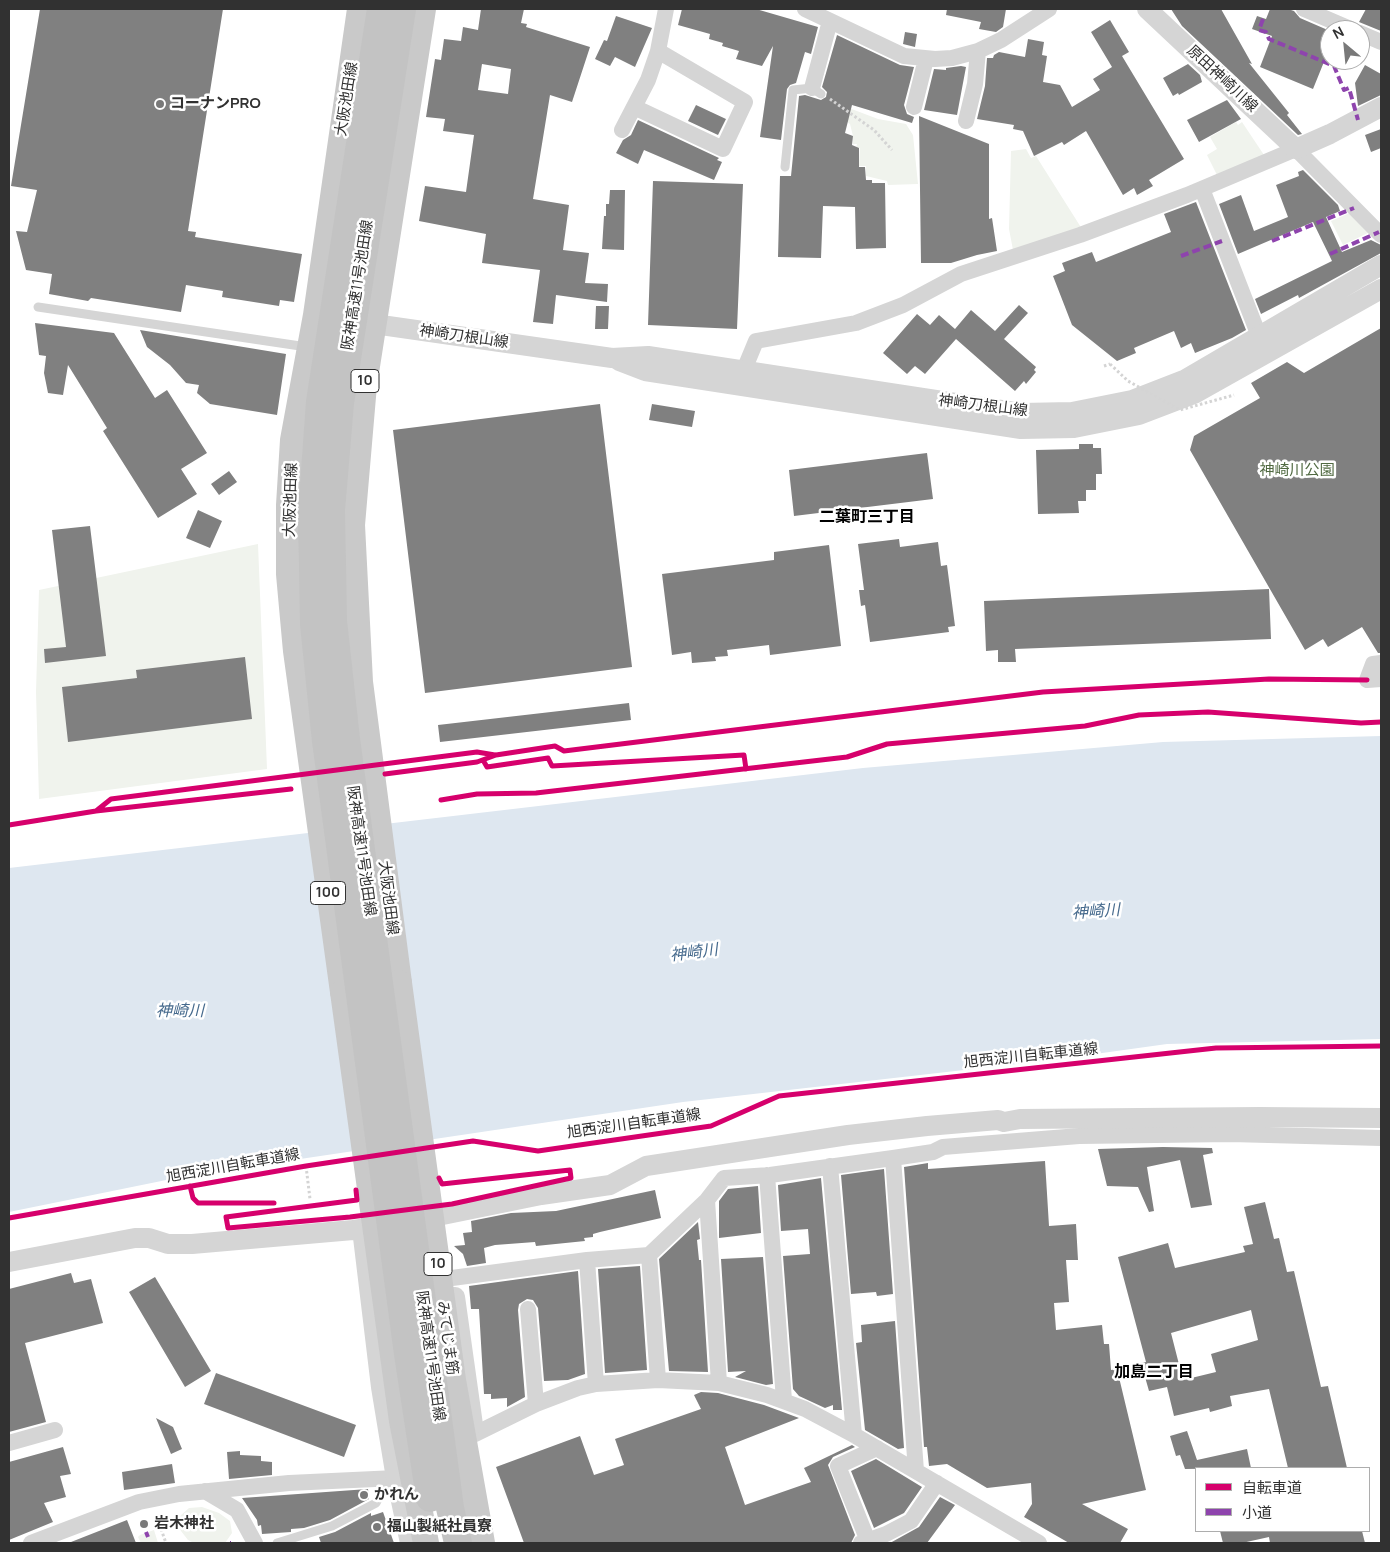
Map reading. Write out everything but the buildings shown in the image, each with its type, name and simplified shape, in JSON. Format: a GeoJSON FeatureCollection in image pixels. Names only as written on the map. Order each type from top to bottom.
{"type":"FeatureCollection","features":[{"type":"Feature","properties":{"kind":"highway","name":"阪神高速11号池田線"},"geometry":{"type":"LineString","coordinates":[[381,9],[320,402],[312,512],[314,624],[327,751],[408,1354],[432,1514],[439,1543]]}},
{"type":"Feature","properties":{"kind":"highway","name":"阪神高速11号池田線"},"geometry":{"type":"LineString","coordinates":[[402,9],[340,403],[331,510],[333,620],[347,749],[450,1508],[458,1543]]}},
{"type":"Feature","properties":{"kind":"main road","name":"大阪池田線"},"geometry":{"type":"LineString","coordinates":[[360,9],[316,316],[293,440],[289,505],[289,574],[306,737],[402,1421],[426,1543]]}},
{"type":"Feature","properties":{"kind":"main road","name":"大阪池田線"},"geometry":{"type":"LineString","coordinates":[[400,983],[360,682],[352,525],[357,453],[374,324],[423,9]]}},
{"type":"Feature","properties":{"kind":"main road","name":"みてじま筋"},"geometry":{"type":"LineString","coordinates":[[400,983],[453,1380],[482,1543]]}},
{"type":"Feature","properties":{"kind":"street"},"geometry":{"type":"LineString","coordinates":[[622,130],[648,80],[658,51],[666,9]]}},
{"type":"Feature","properties":{"kind":"street"},"geometry":{"type":"LineString","coordinates":[[805,9],[829,16],[904,56],[926,59],[952,58],[978,51],[1001,40],[1049,9]]}},
{"type":"Feature","properties":{"kind":"street","name":"原田神崎川線"},"geometry":{"type":"LineString","coordinates":[[1147,9],[1296,149]]}},
{"type":"Feature","properties":{"kind":"street"},"geometry":{"type":"LineString","coordinates":[[1304,9],[1330,20]]}},
{"type":"Feature","properties":{"kind":"street"},"geometry":{"type":"LineString","coordinates":[[816,91],[829,16]]}},
{"type":"Feature","properties":{"kind":"street"},"geometry":{"type":"LineString","coordinates":[[634,106],[722,149],[745,102],[658,51]]}},
{"type":"Feature","properties":{"kind":"street"},"geometry":{"type":"LineString","coordinates":[[966,121],[975,84],[978,51]]}},
{"type":"Feature","properties":{"kind":"street"},"geometry":{"type":"LineString","coordinates":[[914,107],[926,59]]}},
{"type":"Feature","properties":{"kind":"street"},"geometry":{"type":"LineString","coordinates":[[741,379],[756,341],[856,322],[903,305],[961,274],[1080,236],[1202,189],[1330,134],[1381,107]]}},
{"type":"Feature","properties":{"kind":"street"},"geometry":{"type":"LineString","coordinates":[[1296,149],[1381,235]]}},
{"type":"Feature","properties":{"kind":"street"},"geometry":{"type":"LineString","coordinates":[[1202,189],[1259,336]]}},
{"type":"Feature","properties":{"kind":"street","name":"神崎刀根山線"},"geometry":{"type":"LineString","coordinates":[[741,379],[1021,413],[1072,412],[1132,400],[1186,379],[1381,265]]}},
{"type":"Feature","properties":{"kind":"street","name":"神崎刀根山線"},"geometry":{"type":"LineString","coordinates":[[316,316],[612,358],[648,356],[741,379],[1021,429],[1074,428],[1139,416],[1194,394],[1381,289]]}},
{"type":"Feature","properties":{"kind":"street"},"geometry":{"type":"LineString","coordinates":[[1374,679],[1373,664],[1381,663]]}},
{"type":"Feature","properties":{"kind":"street"},"geometry":{"type":"LineString","coordinates":[[9,1262],[135,1238],[192,1244],[362,1229],[442,1216],[541,1195],[610,1185],[646,1166],[848,1135],[927,1126],[998,1120],[1004,1122],[1020,1119],[1381,1118]]}},
{"type":"Feature","properties":{"kind":"street"},"geometry":{"type":"LineString","coordinates":[[452,1278],[587,1260],[649,1255],[707,1200],[724,1178],[767,1175],[893,1158],[933,1152],[943,1146],[1079,1136],[1231,1134],[1381,1138]]}},
{"type":"Feature","properties":{"kind":"street"},"geometry":{"type":"LineString","coordinates":[[893,1158],[916,1471]]}},
{"type":"Feature","properties":{"kind":"street"},"geometry":{"type":"LineString","coordinates":[[830,1166],[854,1435]]}},
{"type":"Feature","properties":{"kind":"street"},"geometry":{"type":"LineString","coordinates":[[767,1175],[784,1400]]}},
{"type":"Feature","properties":{"kind":"street"},"geometry":{"type":"LineString","coordinates":[[707,1200],[718,1384]]}},
{"type":"Feature","properties":{"kind":"street"},"geometry":{"type":"LineString","coordinates":[[442,1216],[485,1500],[494,1543]]}},
{"type":"Feature","properties":{"kind":"street"},"geometry":{"type":"LineString","coordinates":[[362,1229],[392,1479],[410,1543]]}},
{"type":"Feature","properties":{"kind":"street"},"geometry":{"type":"LineString","coordinates":[[649,1255],[658,1380]]}},
{"type":"Feature","properties":{"kind":"street"},"geometry":{"type":"LineString","coordinates":[[587,1260],[596,1384]]}},
{"type":"Feature","properties":{"kind":"street"},"geometry":{"type":"LineString","coordinates":[[528,1309],[536,1404]]}},
{"type":"Feature","properties":{"kind":"street"},"geometry":{"type":"LineString","coordinates":[[31,1543],[151,1500],[205,1491],[289,1483],[392,1479],[475,1434],[536,1404],[578,1388],[596,1384],[658,1380],[718,1384],[784,1400],[877,1448],[937,1483],[1023,1539],[1040,1543]]}},
{"type":"Feature","properties":{"kind":"street"},"geometry":{"type":"LineString","coordinates":[[9,1443],[54,1430]]}},
{"type":"Feature","properties":{"kind":"street"},"geometry":{"type":"LineString","coordinates":[[877,1448],[838,1466],[865,1542],[911,1521],[937,1483]]}},
{"type":"Feature","properties":{"kind":"street"},"geometry":{"type":"LineString","coordinates":[[205,1491],[237,1510],[256,1543]]}},
{"type":"Feature","properties":{"kind":"lane"},"geometry":{"type":"LineString","coordinates":[[784,167],[792,90],[816,91]]}},
{"type":"Feature","properties":{"kind":"lane"},"geometry":{"type":"LineString","coordinates":[[38,307],[310,347]]}},
{"type":"Feature","properties":{"kind":"lane"},"geometry":{"type":"LineString","coordinates":[[277,1543],[332,1526],[376,1503],[392,1479]]}},
{"type":"Feature","properties":{"kind":"path"},"geometry":{"type":"LineString","coordinates":[[816,91],[874,130],[892,150]]}},
{"type":"Feature","properties":{"kind":"path"},"geometry":{"type":"LineString","coordinates":[[1104,366],[1110,364],[1128,380],[1180,410],[1234,395]]}},
{"type":"Feature","properties":{"kind":"path"},"geometry":{"type":"LineString","coordinates":[[301,1200],[312,1202],[306,1166]]}},
{"type":"Feature","properties":{"kind":"path"},"geometry":{"type":"LineString","coordinates":[[151,1500],[166,1543]]}},
{"type":"Feature","properties":{"kind":"shaded area"},"geometry":{"type":"Polygon","coordinates":[[[849,108],[878,119],[906,124],[913,135],[918,184],[888,185],[887,181],[866,176],[866,166],[859,166],[860,148],[856,148],[857,144],[853,144],[850,124],[841,117],[849,108]]]}},
{"type":"Feature","properties":{"kind":"shaded area"},"geometry":{"type":"Polygon","coordinates":[[[1236,122],[1238,125],[1242,122],[1264,155],[1217,175],[1207,155],[1217,149],[1210,137],[1236,122]]]}},
{"type":"Feature","properties":{"kind":"shaded area"},"geometry":{"type":"Polygon","coordinates":[[[1026,149],[1031,158],[1036,156],[1082,229],[1013,250],[1009,229],[1011,151],[1026,149]]]}},
{"type":"Feature","properties":{"kind":"shaded area"},"geometry":{"type":"Polygon","coordinates":[[[1352,212],[1372,231],[1343,245],[1331,221],[1352,212]]]}},
{"type":"Feature","properties":{"kind":"shaded area"},"geometry":{"type":"Polygon","coordinates":[[[258,544],[267,769],[39,799],[36,692],[39,590],[258,544]]]}},
{"type":"Feature","properties":{"kind":"shaded area"},"geometry":{"type":"Polygon","coordinates":[[[202,1507],[219,1513],[230,1521],[232,1533],[225,1543],[194,1543],[188,1540],[181,1531],[178,1523],[180,1516],[189,1508],[202,1507]]]}},
{"type":"Feature","properties":{"kind":"shaded area"},"geometry":{"type":"Polygon","coordinates":[[[154,1530],[158,1543],[141,1543],[138,1537],[140,1535],[154,1530]]]}},
{"type":"Feature","properties":{"kind":"water","name":"神崎川"},"geometry":{"type":"Polygon","coordinates":[[[1381,736],[1381,1039],[1167,1044],[1052,1060],[683,1102],[186,1176],[9,1212],[9,868],[863,768],[1163,742],[1381,736]]]}},
{"type":"Feature","properties":{"kind":"marked path"},"geometry":{"type":"LineString","coordinates":[[1263,19],[1259,30],[1266,32],[1269,39],[1334,66],[1344,90],[1349,88],[1358,120]]}},
{"type":"Feature","properties":{"kind":"marked path"},"geometry":{"type":"LineString","coordinates":[[1272,241],[1354,208]]}},
{"type":"Feature","properties":{"kind":"marked path"},"geometry":{"type":"LineString","coordinates":[[1330,254],[1379,232]]}},
{"type":"Feature","properties":{"kind":"marked path"},"geometry":{"type":"LineString","coordinates":[[1181,256],[1222,241]]}},
{"type":"Feature","properties":{"kind":"marked path"},"geometry":{"type":"LineString","coordinates":[[146,1532],[148,1537]]}},
{"type":"Feature","properties":{"kind":"cycle path"},"geometry":{"type":"LineString","coordinates":[[385,774],[477,762],[496,755],[555,746],[564,751],[1043,692],[1269,679],[1367,680]]}},
{"type":"Feature","properties":{"kind":"cycle path"},"geometry":{"type":"LineString","coordinates":[[441,800],[477,794],[536,793],[847,757],[887,744],[1085,726],[1139,715],[1208,712],[1361,723],[1381,722]]}},
{"type":"Feature","properties":{"kind":"cycle path"},"geometry":{"type":"LineString","coordinates":[[9,825],[96,811],[111,799],[477,752],[495,755]]}},
{"type":"Feature","properties":{"kind":"cycle path"},"geometry":{"type":"LineString","coordinates":[[483,760],[487,767],[548,758],[552,766],[744,755],[746,769]]}},
{"type":"Feature","properties":{"kind":"cycle path"},"geometry":{"type":"LineString","coordinates":[[96,811],[291,789]]}},
{"type":"Feature","properties":{"kind":"cycle path","name":"旭西淀川自転車道線"},"geometry":{"type":"LineString","coordinates":[[9,1218],[306,1166],[473,1141],[538,1151],[711,1126],[779,1096],[1216,1048],[1381,1046]]}},
{"type":"Feature","properties":{"kind":"cycle path"},"geometry":{"type":"LineString","coordinates":[[356,1190],[357,1200],[226,1217],[228,1228],[350,1217],[452,1204],[571,1178],[570,1170],[442,1184],[439,1178]]}},
{"type":"Feature","properties":{"kind":"cycle path","name":"旭西淀川自転車道線"},"geometry":{"type":"LineString","coordinates":[[190,1186],[193,1198],[198,1203],[274,1203]]}},
{"type":"Feature","properties":{"kind":"place","name":"コーナンPRO"},"geometry":{"type":"Point","coordinates":[160,104]}},
{"type":"Feature","properties":{"kind":"place","name":"かれん"},"geometry":{"type":"Point","coordinates":[364,1495]}},
{"type":"Feature","properties":{"kind":"place","name":"岩木神社"},"geometry":{"type":"Point","coordinates":[144,1524]}},
{"type":"Feature","properties":{"kind":"place","name":"福山製紙社員寮"},"geometry":{"type":"Point","coordinates":[377,1527]}},
{"type":"Feature","properties":{"kind":"district","name":"二葉町三丁目"},"geometry":{"type":"Point","coordinates":[867,518]}},
{"type":"Feature","properties":{"kind":"district","name":"加島二丁目"},"geometry":{"type":"Point","coordinates":[1154,1373]}},
{"type":"Feature","properties":{"kind":"park label","name":"神崎川公園"},"geometry":{"type":"Point","coordinates":[1297,471]}}]}
